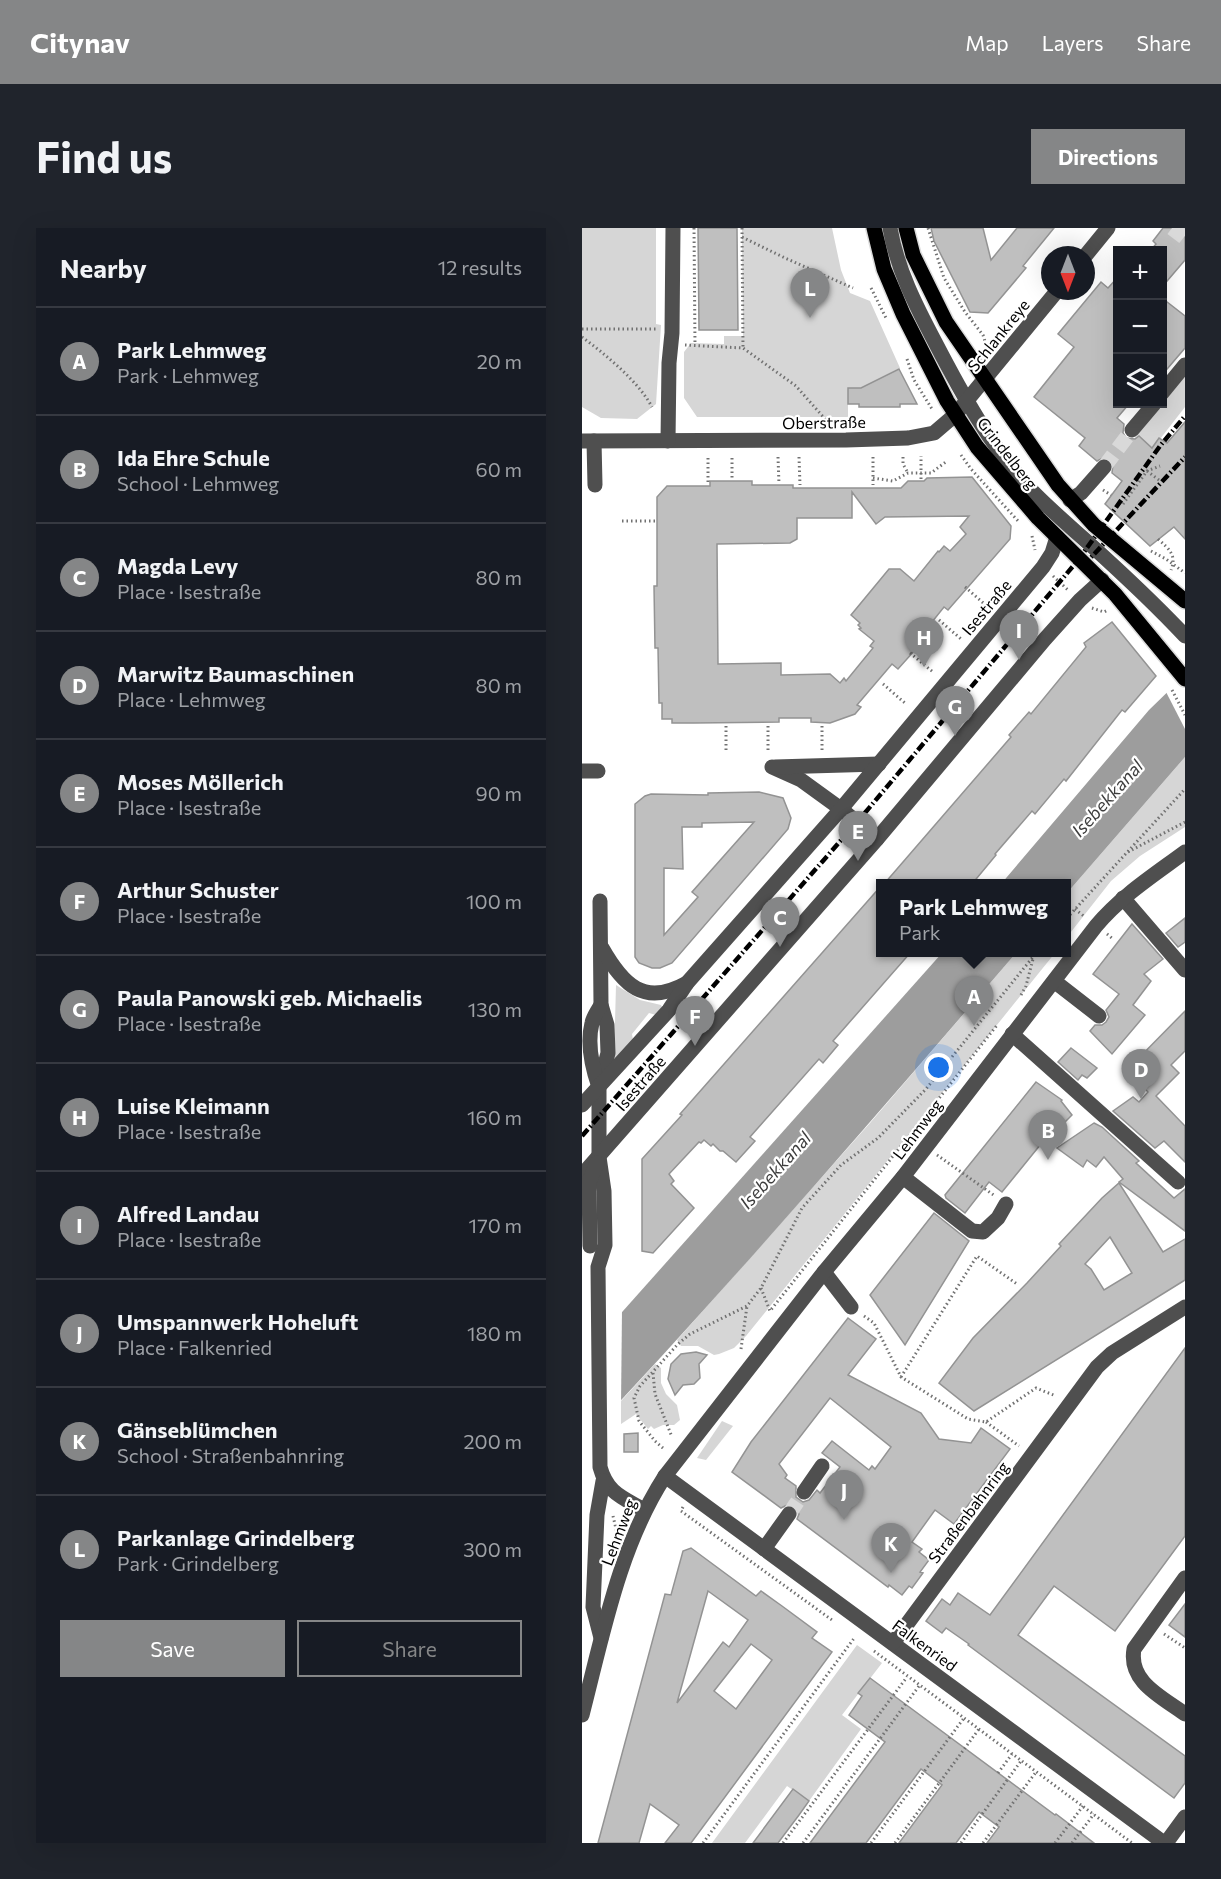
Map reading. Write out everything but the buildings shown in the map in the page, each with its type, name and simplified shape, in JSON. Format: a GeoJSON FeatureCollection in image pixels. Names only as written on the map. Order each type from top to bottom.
{"type":"FeatureCollection","features":[{"type":"Feature","properties":{"kind":"main road","name":"Grindelberg"},"geometry":{"type":"LineString","coordinates":[[874,228],[892,290],[932,373],[955,414],[984,457],[1025,505],[1102,580],[1185,679]]}},
{"type":"Feature","properties":{"kind":"main road","name":"Grindelberg"},"geometry":{"type":"LineString","coordinates":[[906,228],[913,255],[928,290],[956,338],[1070,500],[1107,536],[1185,601]]}},
{"type":"Feature","properties":{"kind":"street"},"geometry":{"type":"LineString","coordinates":[[668,441],[673,228]]}},
{"type":"Feature","properties":{"kind":"street"},"geometry":{"type":"LineString","coordinates":[[890,228],[901,270],[913,298],[967,401],[989,436],[1029,487],[1137,586],[1185,636]]}},
{"type":"Feature","properties":{"kind":"street"},"geometry":{"type":"LineString","coordinates":[[1093,246],[1108,228]]}},
{"type":"Feature","properties":{"kind":"street","name":"Schlankreye"},"geometry":{"type":"LineString","coordinates":[[967,401],[1050,300]]}},
{"type":"Feature","properties":{"kind":"street"},"geometry":{"type":"LineString","coordinates":[[1167,387],[1185,365]]}},
{"type":"Feature","properties":{"kind":"street","name":"Oberstraße"},"geometry":{"type":"LineString","coordinates":[[588,441],[829,441],[908,438],[934,433],[967,401]]}},
{"type":"Feature","properties":{"kind":"street"},"geometry":{"type":"LineString","coordinates":[[1132,430],[1151,408]]}},
{"type":"Feature","properties":{"kind":"street"},"geometry":{"type":"LineString","coordinates":[[588,441],[595,485]]}},
{"type":"Feature","properties":{"kind":"street"},"geometry":{"type":"LineString","coordinates":[[1070,500],[1081,493],[1104,467]]}},
{"type":"Feature","properties":{"kind":"street","name":"Isestraße"},"geometry":{"type":"LineString","coordinates":[[582,1105],[669,1010],[687,983],[879,765],[1043,567],[1058,537]]}},
{"type":"Feature","properties":{"kind":"street","name":"Isestraße"},"geometry":{"type":"LineString","coordinates":[[582,1175],[877,840],[1045,639],[1080,600],[1102,580]]}},
{"type":"Feature","properties":{"kind":"street"},"geometry":{"type":"LineString","coordinates":[[877,840],[841,809],[801,780],[772,767],[879,765]]}},
{"type":"Feature","properties":{"kind":"street"},"geometry":{"type":"LineString","coordinates":[[582,771],[598,771]]}},
{"type":"Feature","properties":{"kind":"street","name":"Lehmweg"},"geometry":{"type":"LineString","coordinates":[[582,1715],[601,1639],[628,1550],[644,1510],[664,1476],[903,1177],[1096,926],[1123,898],[1185,852]]}},
{"type":"Feature","properties":{"kind":"street","name":"Lehmweg"},"geometry":{"type":"LineString","coordinates":[[1156,874],[1185,863]]}},
{"type":"Feature","properties":{"kind":"street"},"geometry":{"type":"LineString","coordinates":[[1123,898],[1185,970]]}},
{"type":"Feature","properties":{"kind":"street"},"geometry":{"type":"LineString","coordinates":[[600,901],[601,1005],[592,1022],[591,1065],[599,1087],[599,1156],[604,1191],[605,1245],[598,1267],[599,1446],[603,1481],[597,1515],[593,1608],[601,1639]]}},
{"type":"Feature","properties":{"kind":"street"},"geometry":{"type":"LineString","coordinates":[[600,946],[620,976],[639,990],[662,993],[687,983]]}},
{"type":"Feature","properties":{"kind":"street"},"geometry":{"type":"LineString","coordinates":[[1054,981],[1099,1016]]}},
{"type":"Feature","properties":{"kind":"street"},"geometry":{"type":"LineString","coordinates":[[1012,1034],[1178,1182]]}},
{"type":"Feature","properties":{"kind":"street"},"geometry":{"type":"LineString","coordinates":[[590,1245],[589,1182],[599,1156]]}},
{"type":"Feature","properties":{"kind":"street"},"geometry":{"type":"LineString","coordinates":[[903,1177],[972,1231],[983,1232],[998,1218],[1006,1204]]}},
{"type":"Feature","properties":{"kind":"street"},"geometry":{"type":"LineString","coordinates":[[582,1232],[590,1245],[598,1267]]}},
{"type":"Feature","properties":{"kind":"street"},"geometry":{"type":"LineString","coordinates":[[825,1272],[851,1307]]}},
{"type":"Feature","properties":{"kind":"street","name":"Straßenbahnring"},"geometry":{"type":"LineString","coordinates":[[893,1643],[1097,1367],[1112,1353],[1185,1307]]}},
{"type":"Feature","properties":{"kind":"street"},"geometry":{"type":"LineString","coordinates":[[804,1492],[822,1466]]}},
{"type":"Feature","properties":{"kind":"street","name":"Falkenried"},"geometry":{"type":"LineString","coordinates":[[664,1476],[1165,1843]]}},
{"type":"Feature","properties":{"kind":"street"},"geometry":{"type":"LineString","coordinates":[[603,1481],[613,1491],[644,1510]]}},
{"type":"Feature","properties":{"kind":"street"},"geometry":{"type":"LineString","coordinates":[[764,1550],[789,1514]]}},
{"type":"Feature","properties":{"kind":"street"},"geometry":{"type":"LineString","coordinates":[[1185,1578],[1134,1649],[1132,1659],[1134,1669],[1143,1683],[1185,1714]]}},
{"type":"Feature","properties":{"kind":"street"},"geometry":{"type":"LineString","coordinates":[[1165,1843],[1185,1816]]}},
{"type":"Feature","properties":{"kind":"path"},"geometry":{"type":"LineString","coordinates":[[694,228],[695,345]]}},
{"type":"Feature","properties":{"kind":"path"},"geometry":{"type":"LineString","coordinates":[[742,228],[742,348]]}},
{"type":"Feature","properties":{"kind":"path"},"geometry":{"type":"LineString","coordinates":[[928,228],[944,278],[965,312],[983,335],[988,349]]}},
{"type":"Feature","properties":{"kind":"path"},"geometry":{"type":"LineString","coordinates":[[742,237],[853,288]]}},
{"type":"Feature","properties":{"kind":"path"},"geometry":{"type":"LineString","coordinates":[[871,288],[890,327]]}},
{"type":"Feature","properties":{"kind":"path"},"geometry":{"type":"LineString","coordinates":[[582,329],[662,329]]}},
{"type":"Feature","properties":{"kind":"path"},"geometry":{"type":"LineString","coordinates":[[582,337],[598,348],[639,388],[654,411]]}},
{"type":"Feature","properties":{"kind":"path"},"geometry":{"type":"LineString","coordinates":[[683,345],[742,348],[796,386],[826,420]]}},
{"type":"Feature","properties":{"kind":"path"},"geometry":{"type":"LineString","coordinates":[[905,354],[914,380],[934,412]]}},
{"type":"Feature","properties":{"kind":"path"},"geometry":{"type":"LineString","coordinates":[[921,456],[921,479]]}},
{"type":"Feature","properties":{"kind":"path"},"geometry":{"type":"LineString","coordinates":[[873,457],[873,485]]}},
{"type":"Feature","properties":{"kind":"path"},"geometry":{"type":"LineString","coordinates":[[903,457],[903,464],[908,472]]}},
{"type":"Feature","properties":{"kind":"path"},"geometry":{"type":"LineString","coordinates":[[708,458],[708,485]]}},
{"type":"Feature","properties":{"kind":"path"},"geometry":{"type":"LineString","coordinates":[[732,458],[732,480]]}},
{"type":"Feature","properties":{"kind":"path"},"geometry":{"type":"LineString","coordinates":[[778,458],[779,484]]}},
{"type":"Feature","properties":{"kind":"path"},"geometry":{"type":"LineString","coordinates":[[800,458],[800,484]]}},
{"type":"Feature","properties":{"kind":"path"},"geometry":{"type":"LineString","coordinates":[[964,459],[1017,521],[1026,527]]}},
{"type":"Feature","properties":{"kind":"path"},"geometry":{"type":"LineString","coordinates":[[873,478],[893,481],[908,472],[931,472],[947,461]]}},
{"type":"Feature","properties":{"kind":"path"},"geometry":{"type":"LineString","coordinates":[[1123,504],[1147,471],[1160,466]]}},
{"type":"Feature","properties":{"kind":"path"},"geometry":{"type":"LineString","coordinates":[[1147,471],[1159,480]]}},
{"type":"Feature","properties":{"kind":"path"},"geometry":{"type":"LineString","coordinates":[[1103,490],[1111,495]]}},
{"type":"Feature","properties":{"kind":"path"},"geometry":{"type":"LineString","coordinates":[[622,521],[655,521]]}},
{"type":"Feature","properties":{"kind":"path"},"geometry":{"type":"LineString","coordinates":[[1031,533],[1037,557]]}},
{"type":"Feature","properties":{"kind":"path"},"geometry":{"type":"LineString","coordinates":[[1158,539],[1172,551],[1173,564]]}},
{"type":"Feature","properties":{"kind":"path"},"geometry":{"type":"LineString","coordinates":[[1166,559],[1185,573]]}},
{"type":"Feature","properties":{"kind":"path"},"geometry":{"type":"LineString","coordinates":[[1048,571],[1075,597]]}},
{"type":"Feature","properties":{"kind":"path"},"geometry":{"type":"LineString","coordinates":[[965,587],[988,607]]}},
{"type":"Feature","properties":{"kind":"path"},"geometry":{"type":"LineString","coordinates":[[1090,607],[1104,612],[1115,606]]}},
{"type":"Feature","properties":{"kind":"path"},"geometry":{"type":"LineString","coordinates":[[939,620],[961,639]]}},
{"type":"Feature","properties":{"kind":"path"},"geometry":{"type":"LineString","coordinates":[[910,654],[933,672]]}},
{"type":"Feature","properties":{"kind":"path"},"geometry":{"type":"LineString","coordinates":[[1168,683],[1185,715]]}},
{"type":"Feature","properties":{"kind":"path"},"geometry":{"type":"LineString","coordinates":[[883,684],[906,704]]}},
{"type":"Feature","properties":{"kind":"path"},"geometry":{"type":"LineString","coordinates":[[726,726],[726,750]]}},
{"type":"Feature","properties":{"kind":"path"},"geometry":{"type":"LineString","coordinates":[[768,726],[768,750]]}},
{"type":"Feature","properties":{"kind":"path"},"geometry":{"type":"LineString","coordinates":[[822,726],[822,751]]}},
{"type":"Feature","properties":{"kind":"path"},"geometry":{"type":"LineString","coordinates":[[1071,914],[1185,789]]}},
{"type":"Feature","properties":{"kind":"path"},"geometry":{"type":"LineString","coordinates":[[1124,854],[1185,822]]}},
{"type":"Feature","properties":{"kind":"path"},"geometry":{"type":"LineString","coordinates":[[663,1448],[639,1422],[634,1398],[640,1386],[690,1334],[747,1306],[761,1288],[802,1208],[841,1165],[878,1138],[926,1089],[1034,957]]}},
{"type":"Feature","properties":{"kind":"path"},"geometry":{"type":"LineString","coordinates":[[1021,996],[1035,957]]}},
{"type":"Feature","properties":{"kind":"path"},"geometry":{"type":"LineString","coordinates":[[761,1288],[770,1311],[1001,1021]]}},
{"type":"Feature","properties":{"kind":"path"},"geometry":{"type":"LineString","coordinates":[[926,1147],[1006,1204]]}},
{"type":"Feature","properties":{"kind":"path"},"geometry":{"type":"LineString","coordinates":[[902,1377],[977,1256],[1017,1284]]}},
{"type":"Feature","properties":{"kind":"path"},"geometry":{"type":"LineString","coordinates":[[741,1349],[747,1306]]}},
{"type":"Feature","properties":{"kind":"path"},"geometry":{"type":"LineString","coordinates":[[874,1323],[902,1377],[968,1419],[986,1422],[1033,1456]]}},
{"type":"Feature","properties":{"kind":"path"},"geometry":{"type":"LineString","coordinates":[[653,1371],[655,1394],[672,1437]]}},
{"type":"Feature","properties":{"kind":"path"},"geometry":{"type":"LineString","coordinates":[[986,1422],[1036,1388],[1071,1402]]}},
{"type":"Feature","properties":{"kind":"path"},"geometry":{"type":"LineString","coordinates":[[681,1511],[837,1624]]}},
{"type":"Feature","properties":{"kind":"path"},"geometry":{"type":"LineString","coordinates":[[1151,1624],[1185,1648]]}},
{"type":"Feature","properties":{"kind":"path"},"geometry":{"type":"LineString","coordinates":[[703,1843],[855,1637]]}},
{"type":"Feature","properties":{"kind":"path"},"geometry":{"type":"LineString","coordinates":[[872,1650],[1132,1843]]}},
{"type":"Feature","properties":{"kind":"path"},"geometry":{"type":"LineString","coordinates":[[783,1843],[907,1677]]}},
{"type":"Feature","properties":{"kind":"path"},"geometry":{"type":"LineString","coordinates":[[803,1843],[919,1686]]}},
{"type":"Feature","properties":{"kind":"path"},"geometry":{"type":"LineString","coordinates":[[871,1843],[964,1718]]}},
{"type":"Feature","properties":{"kind":"path"},"geometry":{"type":"LineString","coordinates":[[895,1843],[979,1729]]}},
{"type":"Feature","properties":{"kind":"path"},"geometry":{"type":"LineString","coordinates":[[998,1773],[1012,1754]]}},
{"type":"Feature","properties":{"kind":"path"},"geometry":{"type":"LineString","coordinates":[[961,1843],[1021,1761]]}},
{"type":"Feature","properties":{"kind":"path"},"geometry":{"type":"LineString","coordinates":[[983,1843],[1036,1772]]}},
{"type":"Feature","properties":{"kind":"path"},"geometry":{"type":"LineString","coordinates":[[1055,1843],[1083,1806]]}},
{"type":"Feature","properties":{"kind":"path"},"geometry":{"type":"LineString","coordinates":[[1072,1843],[1094,1814]]}},
{"type":"Feature","properties":{"kind":"shaded area"},"geometry":{"type":"Polygon","coordinates":[[[582,228],[656,228],[656,324],[661,325],[656,404],[637,419],[601,418],[582,407],[582,228]]]}},
{"type":"Feature","properties":{"kind":"shaded area"},"geometry":{"type":"Polygon","coordinates":[[[742,228],[832,228],[841,270],[850,293],[870,301],[900,368],[861,388],[848,388],[848,417],[697,417],[684,398],[684,352],[691,343],[724,344],[724,336],[743,336],[742,228]]]}},
{"type":"Feature","properties":{"kind":"shaded area"},"geometry":{"type":"Polygon","coordinates":[[[1185,376],[1185,407],[1132,475],[1116,461],[1159,408],[1167,408],[1167,398],[1185,376]]]}},
{"type":"Feature","properties":{"kind":"shaded area"},"geometry":{"type":"Polygon","coordinates":[[[1185,757],[1185,827],[1140,856],[1111,881],[1071,932],[1071,888],[1185,757]]]}},
{"type":"Feature","properties":{"kind":"shaded area"},"geometry":{"type":"Polygon","coordinates":[[[1013,957],[1052,957],[746,1336],[734,1348],[714,1355],[698,1346],[681,1346],[677,1340],[870,1123],[1013,957]]]}},
{"type":"Feature","properties":{"kind":"shaded area"},"geometry":{"type":"Polygon","coordinates":[[[616,985],[640,1000],[662,1007],[656,1015],[649,1013],[632,1034],[633,1040],[614,1060],[616,985]]]}},
{"type":"Feature","properties":{"kind":"shaded area"},"geometry":{"type":"Polygon","coordinates":[[[655,1364],[661,1368],[661,1383],[666,1394],[677,1405],[680,1420],[674,1425],[663,1425],[654,1429],[651,1426],[648,1429],[636,1414],[621,1424],[621,1401],[655,1364]]]}},
{"type":"Feature","properties":{"kind":"shaded area"},"geometry":{"type":"Polygon","coordinates":[[[722,1421],[733,1426],[706,1460],[697,1458],[722,1421]]]}},
{"type":"Feature","properties":{"kind":"shaded area"},"geometry":{"type":"Polygon","coordinates":[[[857,1645],[882,1663],[842,1715],[861,1729],[809,1801],[787,1786],[745,1843],[712,1843],[857,1645]]]}},
{"type":"Feature","properties":{"kind":"water","name":"Isebekkanal"},"geometry":{"type":"Polygon","coordinates":[[[1185,675],[1185,757],[1071,888],[1071,879],[1005,879],[1149,710],[1185,675]]]}},
{"type":"Feature","properties":{"kind":"water","name":"Isebekkanal"},"geometry":{"type":"Polygon","coordinates":[[[938,957],[1013,957],[748,1261],[582,1442],[582,1357],[938,957]]]}},
{"type":"Feature","properties":{"kind":"pier"},"geometry":{"type":"Polygon","coordinates":[[[1185,672],[1185,729],[1165,690],[1185,672]]]}},
{"type":"Feature","properties":{"kind":"pier"},"geometry":{"type":"Polygon","coordinates":[[[622,1309],[621,1405],[582,1445],[582,1353],[622,1309]]]}},
{"type":"Feature","properties":{"kind":"tunnel"},"geometry":{"type":"LineString","coordinates":[[1172,228],[1185,238]]}},
{"type":"Feature","properties":{"kind":"tunnel"},"geometry":{"type":"LineString","coordinates":[[1104,467],[1132,430]]}},
{"type":"Feature","properties":{"kind":"tunnel"},"geometry":{"type":"LineString","coordinates":[[789,1514],[804,1492]]}},
{"type":"Feature","properties":{"kind":"railway"},"geometry":{"type":"LineString","coordinates":[[582,1136],[864,814],[1079,559],[1160,446],[1185,416]]}},
{"type":"Feature","properties":{"kind":"railway"},"geometry":{"type":"LineString","coordinates":[[1083,566],[1185,457]]}},
{"type":"Feature","properties":{"kind":"place","name":"Parkanlage Grindelberg"},"geometry":{"type":"Point","coordinates":[810,318]}},
{"type":"Feature","properties":{"kind":"place","name":"Alfred Landau"},"geometry":{"type":"Point","coordinates":[1019,660]}},
{"type":"Feature","properties":{"kind":"place","name":"Luise Kleimann"},"geometry":{"type":"Point","coordinates":[924,667]}},
{"type":"Feature","properties":{"kind":"place","name":"Paula Panowski geb. Michaelis"},"geometry":{"type":"Point","coordinates":[955,736]}},
{"type":"Feature","properties":{"kind":"place","name":"Moses Möllerich"},"geometry":{"type":"Point","coordinates":[858,861]}},
{"type":"Feature","properties":{"kind":"place","name":"Magda Levy"},"geometry":{"type":"Point","coordinates":[780,947]}},
{"type":"Feature","properties":{"kind":"place","name":"Park Lehmweg"},"geometry":{"type":"Point","coordinates":[974,1026]}},
{"type":"Feature","properties":{"kind":"place","name":"Arthur Schuster"},"geometry":{"type":"Point","coordinates":[695,1046]}},
{"type":"Feature","properties":{"kind":"place","name":"Marwitz Baumaschinen"},"geometry":{"type":"Point","coordinates":[1141,1099]}},
{"type":"Feature","properties":{"kind":"place","name":"Ida Ehre Schule"},"geometry":{"type":"Point","coordinates":[1048,1160]}},
{"type":"Feature","properties":{"kind":"place","name":"Umspannwerk Hoheluft"},"geometry":{"type":"Point","coordinates":[844,1520]}},
{"type":"Feature","properties":{"kind":"place","name":"Gänseblümchen"},"geometry":{"type":"Point","coordinates":[891,1573]}}]}
